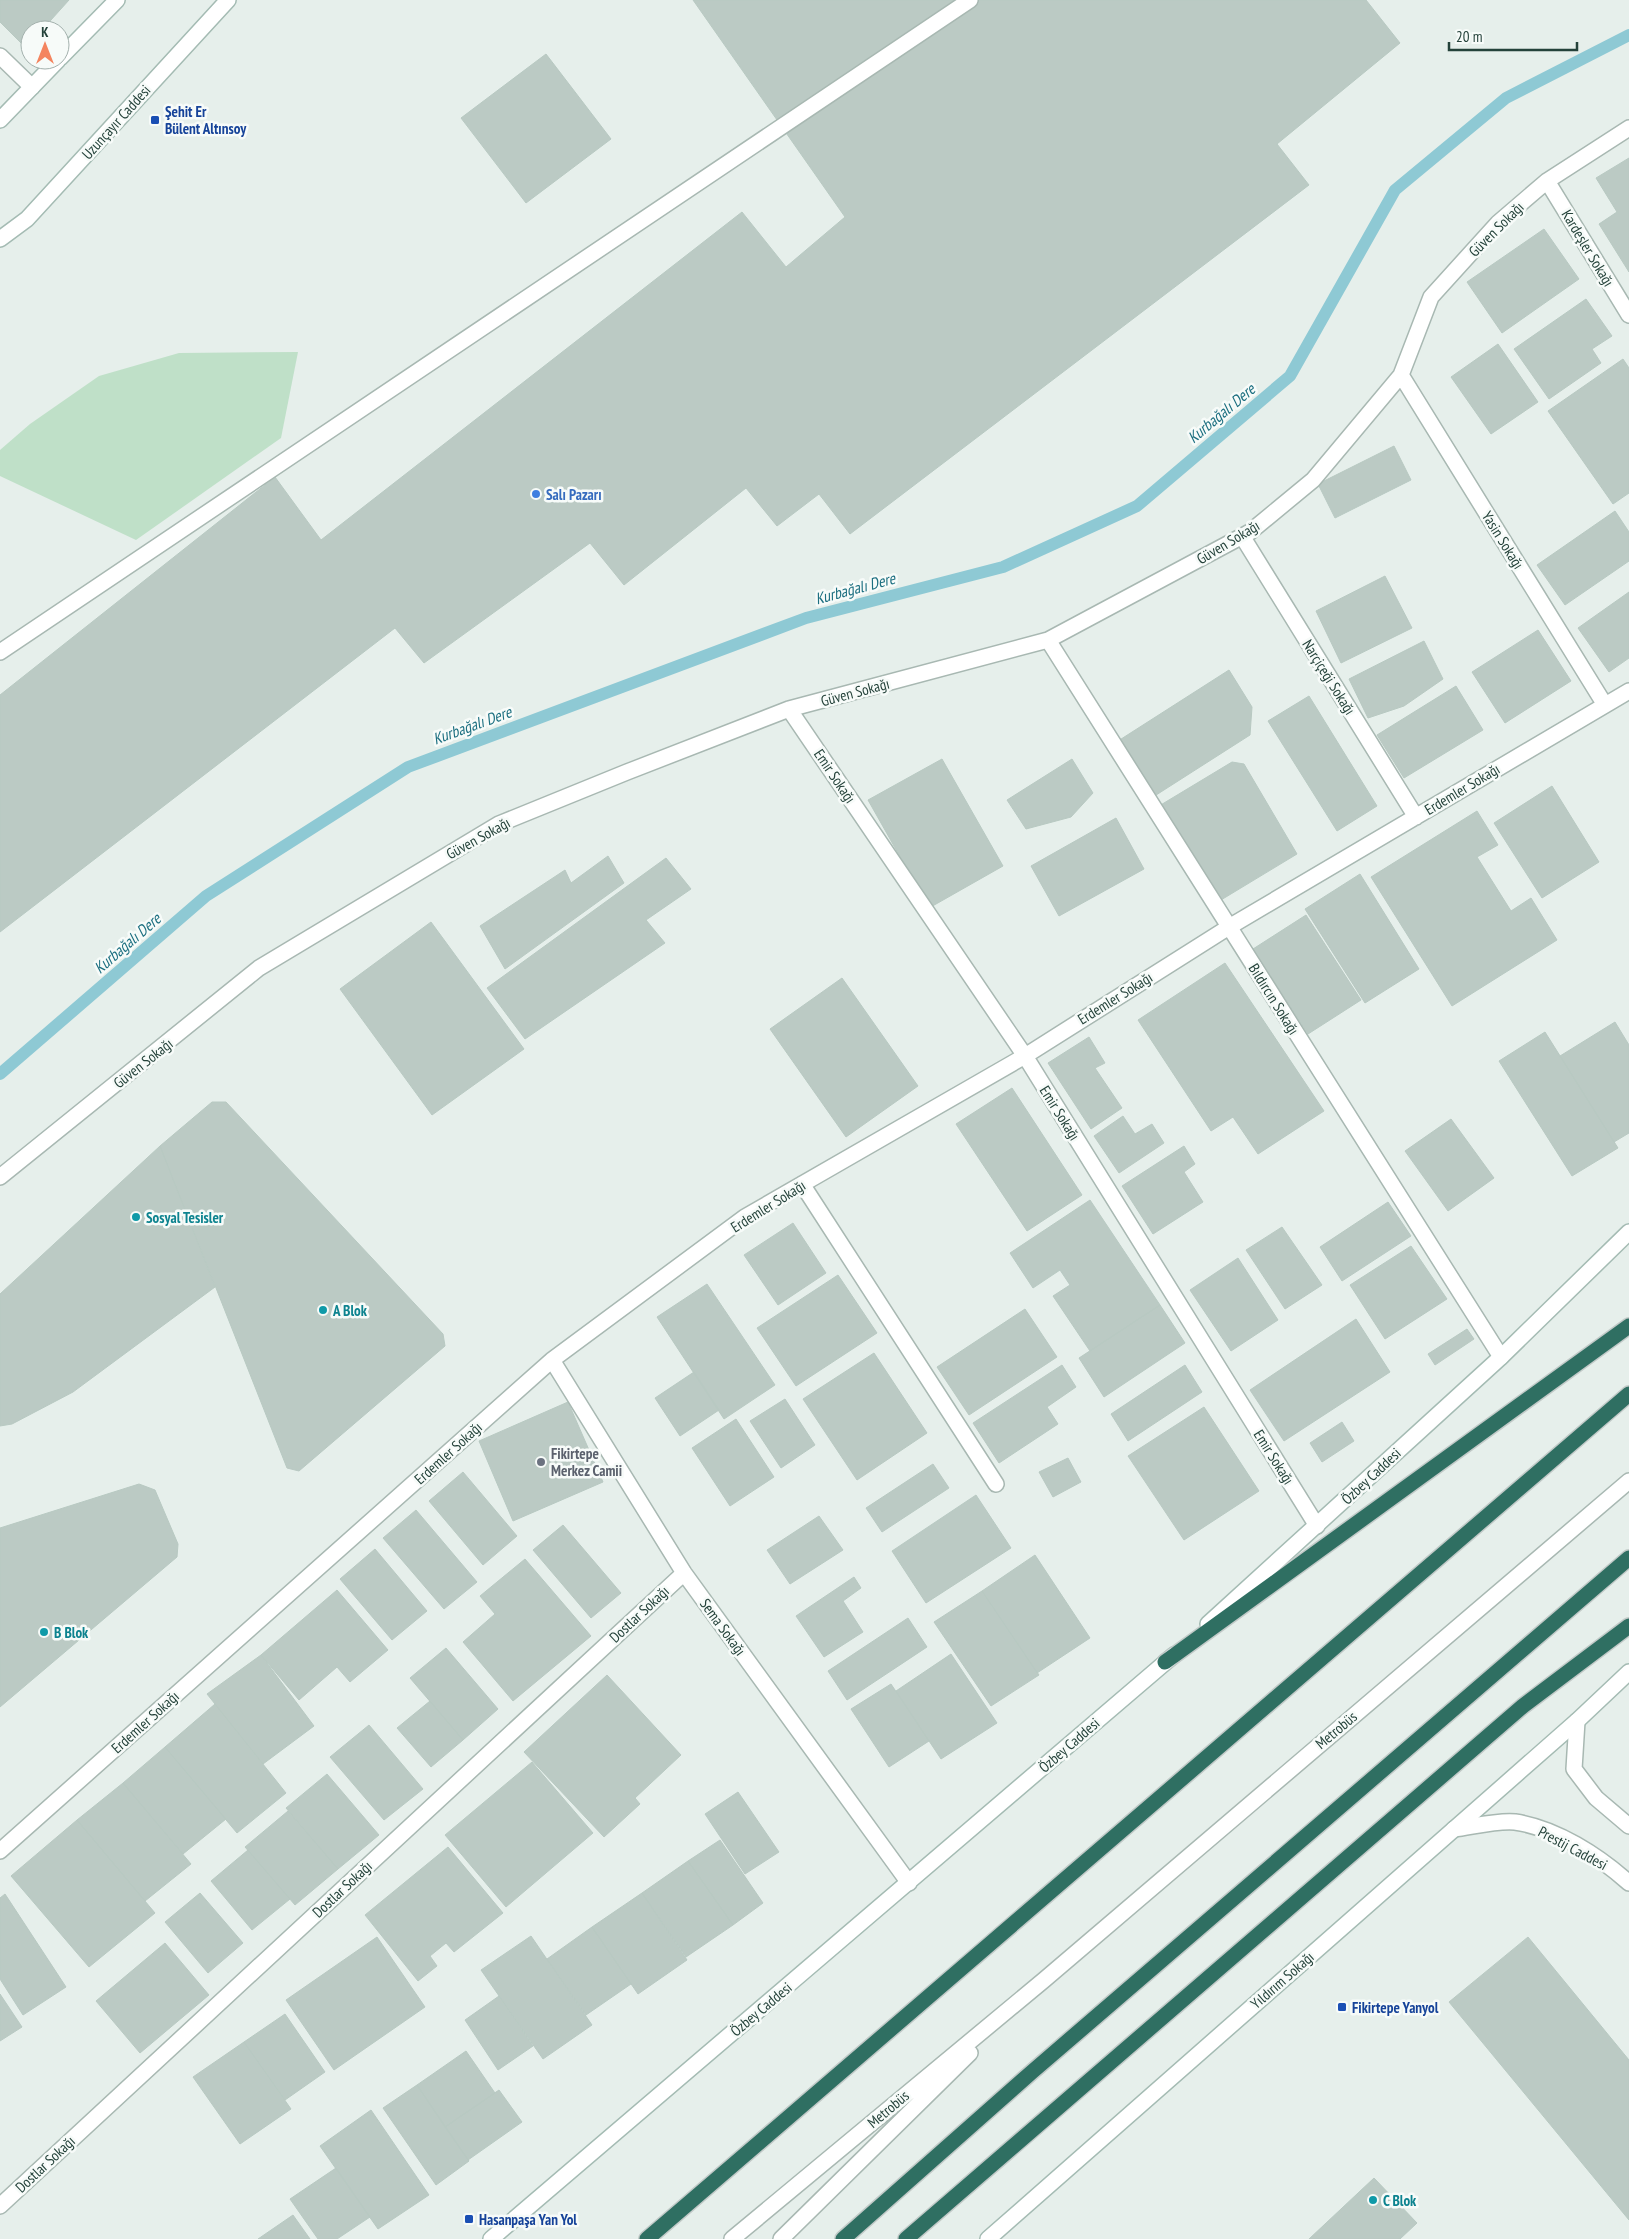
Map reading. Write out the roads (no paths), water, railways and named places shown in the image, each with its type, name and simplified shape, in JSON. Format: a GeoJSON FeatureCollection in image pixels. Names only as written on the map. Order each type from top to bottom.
{"type":"FeatureCollection","features":[{"type":"Feature","properties":{"kind":"highway"},"geometry":{"type":"LineString","coordinates":[[1165,1662],[1629,1326]]}},
{"type":"Feature","properties":{"kind":"highway"},"geometry":{"type":"LineString","coordinates":[[648,2239],[1629,1394]]}},
{"type":"Feature","properties":{"kind":"highway"},"geometry":{"type":"LineString","coordinates":[[843,2239],[1033,2071],[1629,1558]]}},
{"type":"Feature","properties":{"kind":"highway"},"geometry":{"type":"LineString","coordinates":[[906,2239],[1523,1706],[1629,1626]]}},
{"type":"Feature","properties":{"kind":"street"},"geometry":{"type":"LineString","coordinates":[[70,48],[117,0]]}},
{"type":"Feature","properties":{"kind":"street","name":"Uzunçayır Caddesi"},"geometry":{"type":"LineString","coordinates":[[0,239],[27,219],[228,0]]}},
{"type":"Feature","properties":{"kind":"street"},"geometry":{"type":"LineString","coordinates":[[0,652],[970,0]]}},
{"type":"Feature","properties":{"kind":"street"},"geometry":{"type":"LineString","coordinates":[[0,56],[32,87]]}},
{"type":"Feature","properties":{"kind":"street"},"geometry":{"type":"LineString","coordinates":[[0,120],[48,70]]}},
{"type":"Feature","properties":{"kind":"street","name":"Güven Sokağı"},"geometry":{"type":"LineString","coordinates":[[0,1177],[260,968],[500,824],[789,709],[1048,640],[1250,532],[1313,480],[1401,375],[1431,297],[1498,223],[1547,181],[1629,128]]}},
{"type":"Feature","properties":{"kind":"street","name":"Kardeşler Sokağı"},"geometry":{"type":"LineString","coordinates":[[1547,181],[1629,315]]}},
{"type":"Feature","properties":{"kind":"street","name":"Yasin Sokağı"},"geometry":{"type":"LineString","coordinates":[[1401,375],[1604,705]]}},
{"type":"Feature","properties":{"kind":"street","name":"Narçiçeği Sokağı"},"geometry":{"type":"LineString","coordinates":[[1242,536],[1416,817]]}},
{"type":"Feature","properties":{"kind":"street","name":"Bıldırcın Sokağı"},"geometry":{"type":"LineString","coordinates":[[1048,640],[1501,1357]]}},
{"type":"Feature","properties":{"kind":"street","name":"Erdemler Sokağı"},"geometry":{"type":"LineString","coordinates":[[0,1850],[552,1360],[745,1217],[1025,1056],[1229,927],[1629,691]]}},
{"type":"Feature","properties":{"kind":"street","name":"Emir Sokağı"},"geometry":{"type":"LineString","coordinates":[[789,709],[1025,1056],[1317,1526]]}},
{"type":"Feature","properties":{"kind":"street"},"geometry":{"type":"LineString","coordinates":[[802,1184],[996,1484]]}},
{"type":"Feature","properties":{"kind":"street","name":"Özbey Caddesi"},"geometry":{"type":"LineString","coordinates":[[491,2239],[1165,1662],[1501,1357],[1627,1235]]}},
{"type":"Feature","properties":{"kind":"street","name":"Sema Sokağı"},"geometry":{"type":"LineString","coordinates":[[552,1360],[684,1573],[909,1883]]}},
{"type":"Feature","properties":{"kind":"street","name":"Metrobüs"},"geometry":{"type":"LineString","coordinates":[[732,2239],[1044,1980],[1629,1481]]}},
{"type":"Feature","properties":{"kind":"street","name":"Dostlar Sokağı"},"geometry":{"type":"LineString","coordinates":[[0,2206],[684,1573]]}},
{"type":"Feature","properties":{"kind":"street","name":"Yıldırım Sokağı"},"geometry":{"type":"LineString","coordinates":[[988,2239],[1577,1721],[1629,1672]]}},
{"type":"Feature","properties":{"kind":"street"},"geometry":{"type":"LineString","coordinates":[[1577,1721],[1574,1769],[1596,1798],[1629,1826]]}},
{"type":"Feature","properties":{"kind":"street","name":"Prestij Caddesi"},"geometry":{"type":"LineString","coordinates":[[1454,1829],[1513,1822],[1546,1830],[1604,1862],[1629,1883]]}},
{"type":"Feature","properties":{"kind":"street","name":"Metrobüs"},"geometry":{"type":"LineString","coordinates":[[781,2239],[1044,1980]]}},
{"type":"Feature","properties":{"kind":"waterway","name":"Kurbağalı Dere"},"geometry":{"type":"LineString","coordinates":[[0,1074],[206,896],[408,767],[806,618],[1003,567],[1137,506],[1290,376],[1395,190],[1506,98],[1629,35]]}},
{"type":"Feature","properties":{"kind":"place","name":"Şehit Er Bülent Altınsoy"},"geometry":{"type":"Point","coordinates":[155,120]}},
{"type":"Feature","properties":{"kind":"place","name":"Salı Pazarı"},"geometry":{"type":"Point","coordinates":[536,494]}},
{"type":"Feature","properties":{"kind":"place","name":"Sosyal Tesisler"},"geometry":{"type":"Point","coordinates":[136,1217]}},
{"type":"Feature","properties":{"kind":"place","name":"A Blok"},"geometry":{"type":"Point","coordinates":[323,1310]}},
{"type":"Feature","properties":{"kind":"place","name":"Fikirtepe Merkez Camii"},"geometry":{"type":"Point","coordinates":[541,1462]}},
{"type":"Feature","properties":{"kind":"place","name":"B Blok"},"geometry":{"type":"Point","coordinates":[44,1632]}},
{"type":"Feature","properties":{"kind":"place","name":"Fikirtepe Yanyol"},"geometry":{"type":"Point","coordinates":[1342,2007]}},
{"type":"Feature","properties":{"kind":"place","name":"C Blok"},"geometry":{"type":"Point","coordinates":[1373,2200]}},
{"type":"Feature","properties":{"kind":"place","name":"Hasanpaşa Yan Yol"},"geometry":{"type":"Point","coordinates":[469,2219]}}]}
